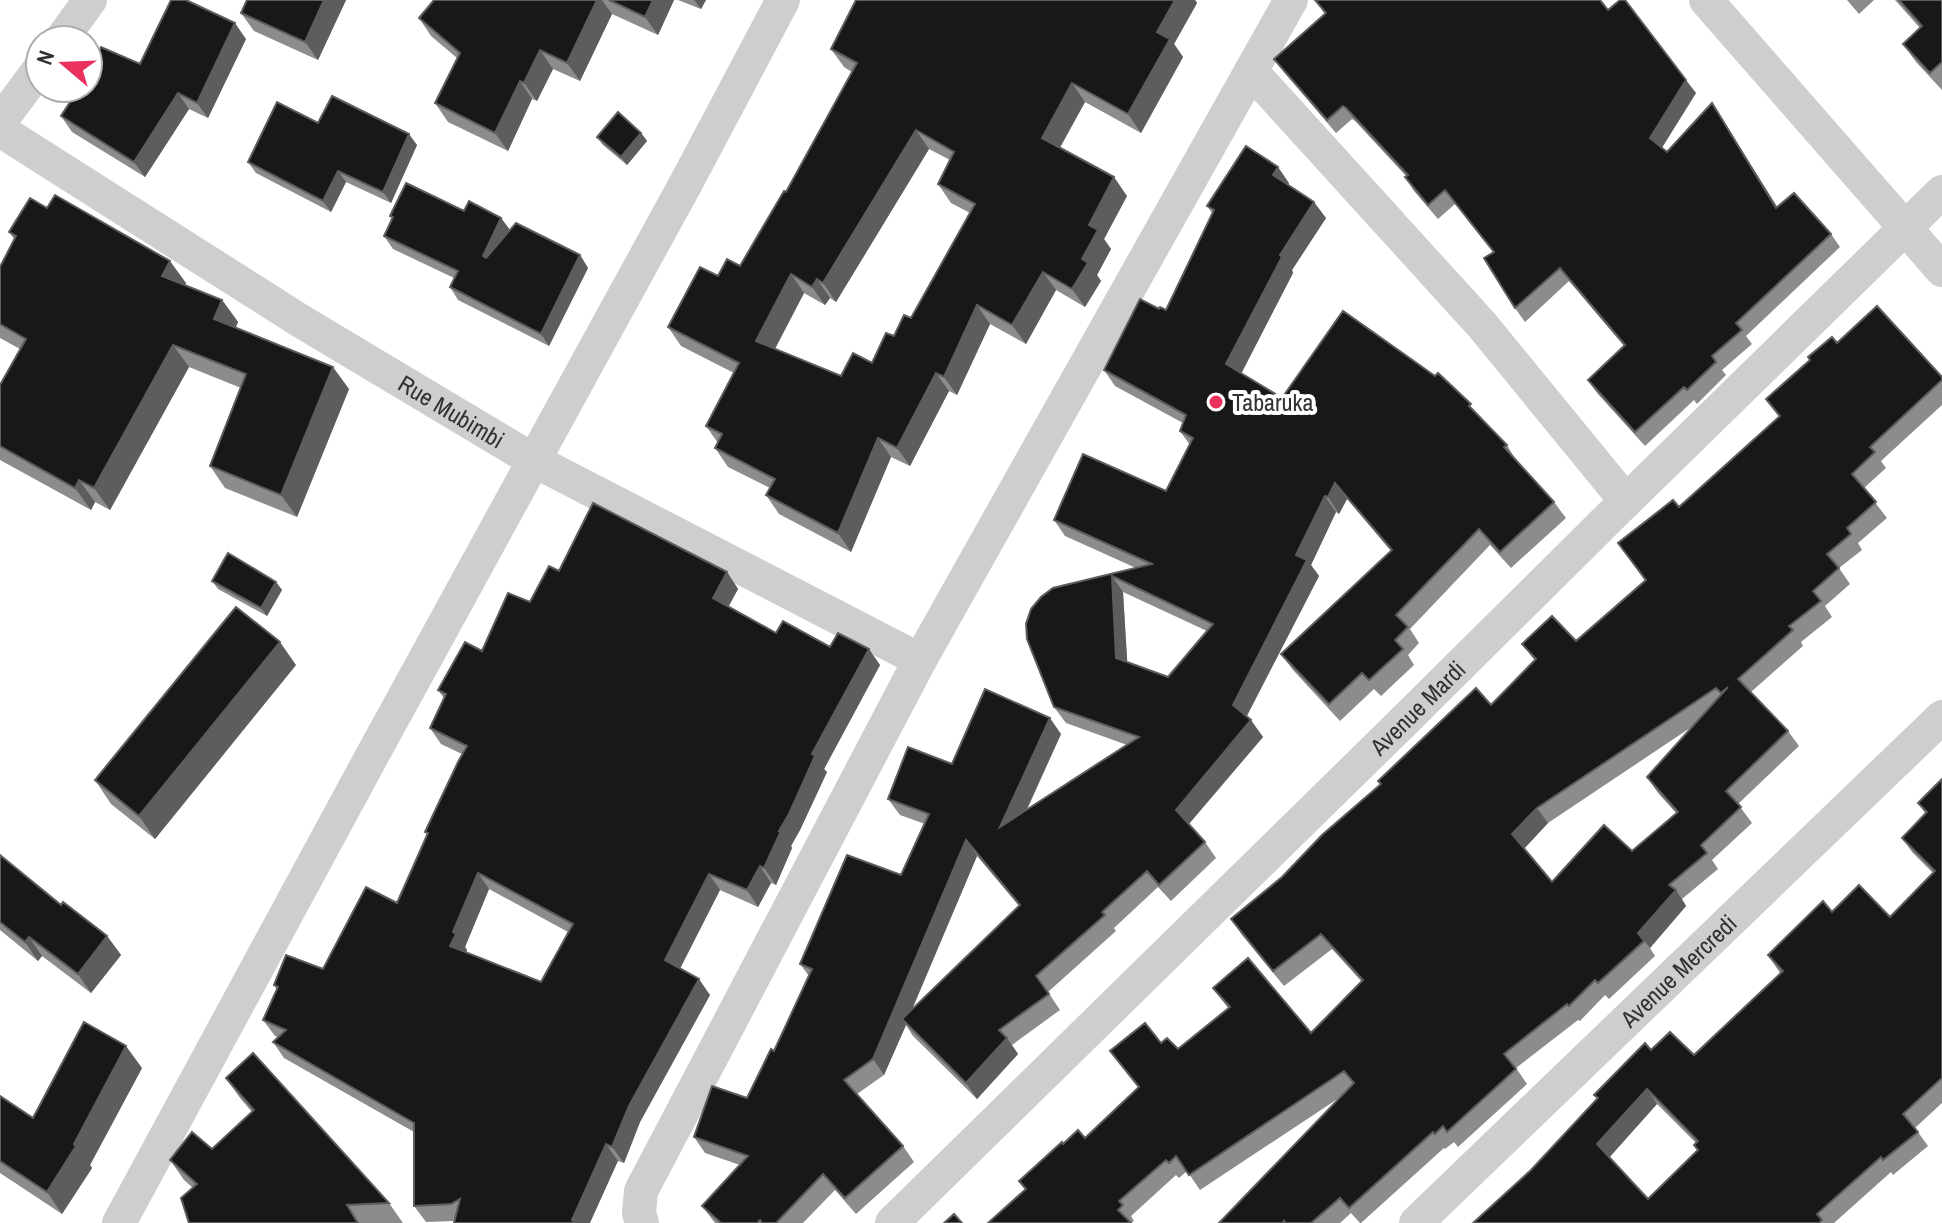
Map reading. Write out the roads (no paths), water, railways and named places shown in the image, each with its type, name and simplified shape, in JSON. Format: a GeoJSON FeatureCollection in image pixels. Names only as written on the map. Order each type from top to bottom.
{"type":"FeatureCollection","features":[{"type":"Feature","properties":{"kind":"street"},"geometry":{"type":"LineString","coordinates":[[73,24],[90,0]]}},
{"type":"Feature","properties":{"kind":"street"},"geometry":{"type":"LineString","coordinates":[[119,1223],[783,0]]}},
{"type":"Feature","properties":{"kind":"street"},"geometry":{"type":"LineString","coordinates":[[642,1223],[639,1213],[641,1191],[920,660],[1291,0]]}},
{"type":"Feature","properties":{"kind":"street"},"geometry":{"type":"LineString","coordinates":[[1706,0],[1942,270]]}},
{"type":"Feature","properties":{"kind":"street"},"geometry":{"type":"LineString","coordinates":[[1251,71],[1482,325],[1626,501]]}},
{"type":"Feature","properties":{"kind":"street"},"geometry":{"type":"LineString","coordinates":[[0,122],[24,90]]}},
{"type":"Feature","properties":{"kind":"street","name":"Rue Mubimbi"},"geometry":{"type":"LineString","coordinates":[[0,130],[299,320],[533,460],[920,660]]}},
{"type":"Feature","properties":{"kind":"street","name":"Avenue Mardi"},"geometry":{"type":"LineString","coordinates":[[892,1223],[1942,192]]}},
{"type":"Feature","properties":{"kind":"street","name":"Avenue Mercredi"},"geometry":{"type":"LineString","coordinates":[[1416,1223],[1942,717]]}},
{"type":"Feature","properties":{"kind":"place","name":"Tabaruka"},"geometry":{"type":"Point","coordinates":[1216,402]}}]}
